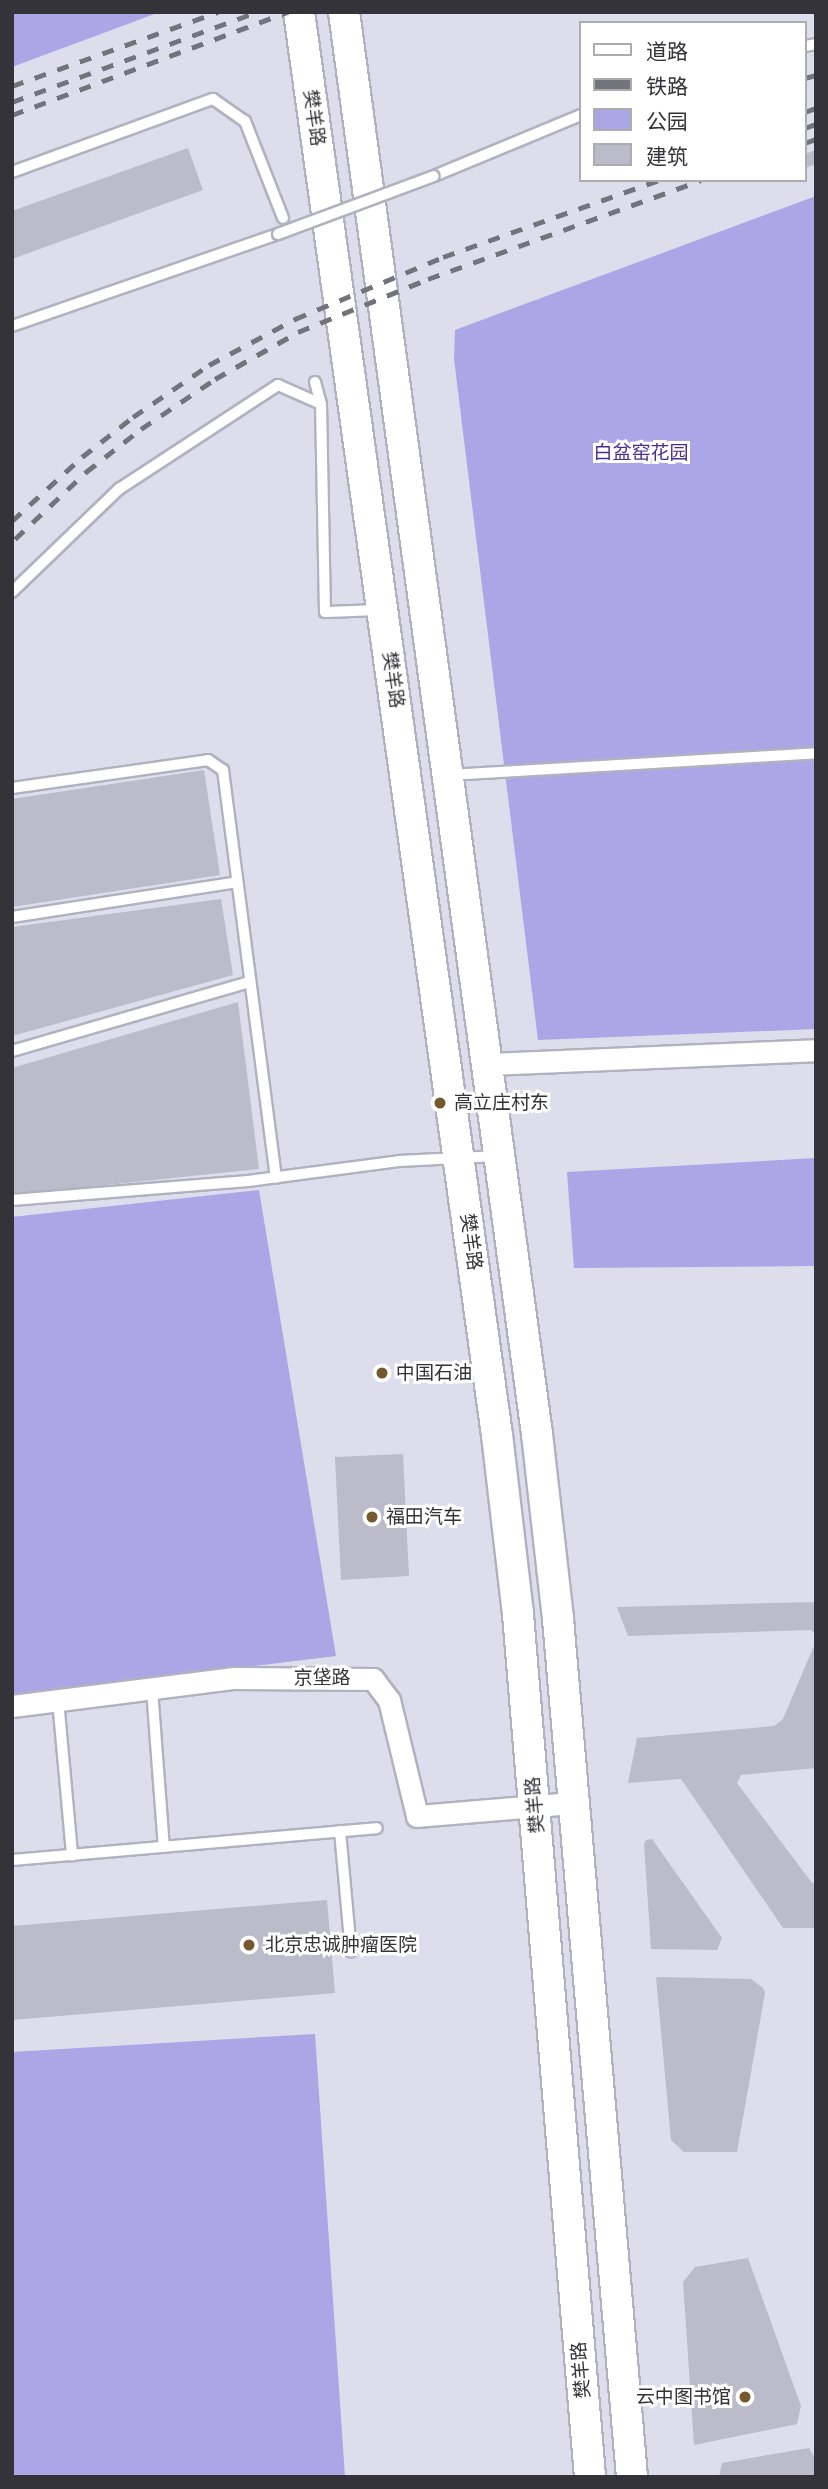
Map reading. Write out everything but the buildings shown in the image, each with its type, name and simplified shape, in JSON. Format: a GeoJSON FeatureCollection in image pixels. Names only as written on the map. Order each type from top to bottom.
{"type":"FeatureCollection","features":[{"type":"Feature","properties":{"kind":"main road","name":"樊羊路"},"geometry":{"type":"LineString","coordinates":[[299,12],[459,1157],[515,1586],[590,2477]]}},
{"type":"Feature","properties":{"kind":"main road","name":"樊羊路"},"geometry":{"type":"LineString","coordinates":[[344,12],[450,775],[539,1447],[632,2477]]}},
{"type":"Feature","properties":{"kind":"street"},"geometry":{"type":"LineString","coordinates":[[488,1064],[816,1050]]}},
{"type":"Feature","properties":{"kind":"street","name":"京垡路"},"geometry":{"type":"LineString","coordinates":[[12,1706],[234,1678],[373,1679],[389,1700],[416,1816],[573,1803]]}},
{"type":"Feature","properties":{"kind":"lane"},"geometry":{"type":"LineString","coordinates":[[12,172],[213,99],[245,121],[283,218]]}},
{"type":"Feature","properties":{"kind":"lane"},"geometry":{"type":"LineString","coordinates":[[12,326],[278,234],[434,176],[580,115]]}},
{"type":"Feature","properties":{"kind":"lane"},"geometry":{"type":"LineString","coordinates":[[315,382],[320,404],[325,612],[383,610]]}},
{"type":"Feature","properties":{"kind":"lane"},"geometry":{"type":"LineString","coordinates":[[12,592],[119,489],[278,385],[320,404]]}},
{"type":"Feature","properties":{"kind":"lane"},"geometry":{"type":"LineString","coordinates":[[450,775],[816,753]]}},
{"type":"Feature","properties":{"kind":"lane"},"geometry":{"type":"LineString","coordinates":[[12,788],[208,760],[223,770],[276,1178]]}},
{"type":"Feature","properties":{"kind":"lane"},"geometry":{"type":"LineString","coordinates":[[12,917],[237,882]]}},
{"type":"Feature","properties":{"kind":"lane"},"geometry":{"type":"LineString","coordinates":[[12,1051],[250,982]]}},
{"type":"Feature","properties":{"kind":"lane"},"geometry":{"type":"LineString","coordinates":[[12,1200],[276,1178],[399,1161],[500,1156]]}},
{"type":"Feature","properties":{"kind":"lane"},"geometry":{"type":"LineString","coordinates":[[152,1689],[164,1847]]}},
{"type":"Feature","properties":{"kind":"lane"},"geometry":{"type":"LineString","coordinates":[[58,1700],[72,1855]]}},
{"type":"Feature","properties":{"kind":"lane"},"geometry":{"type":"LineString","coordinates":[[12,1860],[377,1828]]}},
{"type":"Feature","properties":{"kind":"lane"},"geometry":{"type":"LineString","coordinates":[[340,1831],[351,1951]]}},
{"type":"Feature","properties":{"kind":"green space"},"geometry":{"type":"Polygon","coordinates":[[[12,12],[160,12],[12,67],[12,12]]]}},
{"type":"Feature","properties":{"kind":"green space","name":"白盆窑花园"},"geometry":{"type":"Polygon","coordinates":[[[816,196],[816,1029],[538,1040],[454,359],[455,330],[816,196]]]}},
{"type":"Feature","properties":{"kind":"green space"},"geometry":{"type":"Polygon","coordinates":[[[816,1158],[816,1266],[574,1268],[567,1172],[816,1158]]]}},
{"type":"Feature","properties":{"kind":"green space"},"geometry":{"type":"Polygon","coordinates":[[[259,1190],[336,1656],[12,1696],[12,1217],[259,1190]]]}},
{"type":"Feature","properties":{"kind":"green space"},"geometry":{"type":"Polygon","coordinates":[[[315,2034],[345,2477],[12,2477],[12,2052],[315,2034]]]}},
{"type":"Feature","properties":{"kind":"railway"},"geometry":{"type":"LineString","coordinates":[[12,86],[218,12]]}},
{"type":"Feature","properties":{"kind":"railway"},"geometry":{"type":"LineString","coordinates":[[12,102],[256,12]]}},
{"type":"Feature","properties":{"kind":"railway"},"geometry":{"type":"LineString","coordinates":[[12,115],[288,12]]}},
{"type":"Feature","properties":{"kind":"railway"},"geometry":{"type":"LineString","coordinates":[[807,77],[816,75]]}},
{"type":"Feature","properties":{"kind":"railway"},"geometry":{"type":"LineString","coordinates":[[807,111],[816,108]]}},
{"type":"Feature","properties":{"kind":"railway"},"geometry":{"type":"LineString","coordinates":[[807,127],[816,124]]}},
{"type":"Feature","properties":{"kind":"railway"},"geometry":{"type":"LineString","coordinates":[[807,142],[816,139]]}},
{"type":"Feature","properties":{"kind":"railway"},"geometry":{"type":"LineString","coordinates":[[12,521],[82,457],[133,417],[209,365],[295,319],[443,257],[653,182]]}},
{"type":"Feature","properties":{"kind":"railway"},"geometry":{"type":"LineString","coordinates":[[15,539],[86,472],[141,429],[215,379],[298,332],[428,279],[695,182]]}},
{"type":"Feature","properties":{"kind":"place","name":"高立庄村东"},"geometry":{"type":"Point","coordinates":[440,1103]}},
{"type":"Feature","properties":{"kind":"place","name":"中国石油"},"geometry":{"type":"Point","coordinates":[382,1373]}},
{"type":"Feature","properties":{"kind":"place","name":"福田汽车"},"geometry":{"type":"Point","coordinates":[372,1517]}},
{"type":"Feature","properties":{"kind":"place","name":"北京忠诚肿瘤医院"},"geometry":{"type":"Point","coordinates":[249,1945]}},
{"type":"Feature","properties":{"kind":"place","name":"云中图书馆"},"geometry":{"type":"Point","coordinates":[745,2397]}}]}
